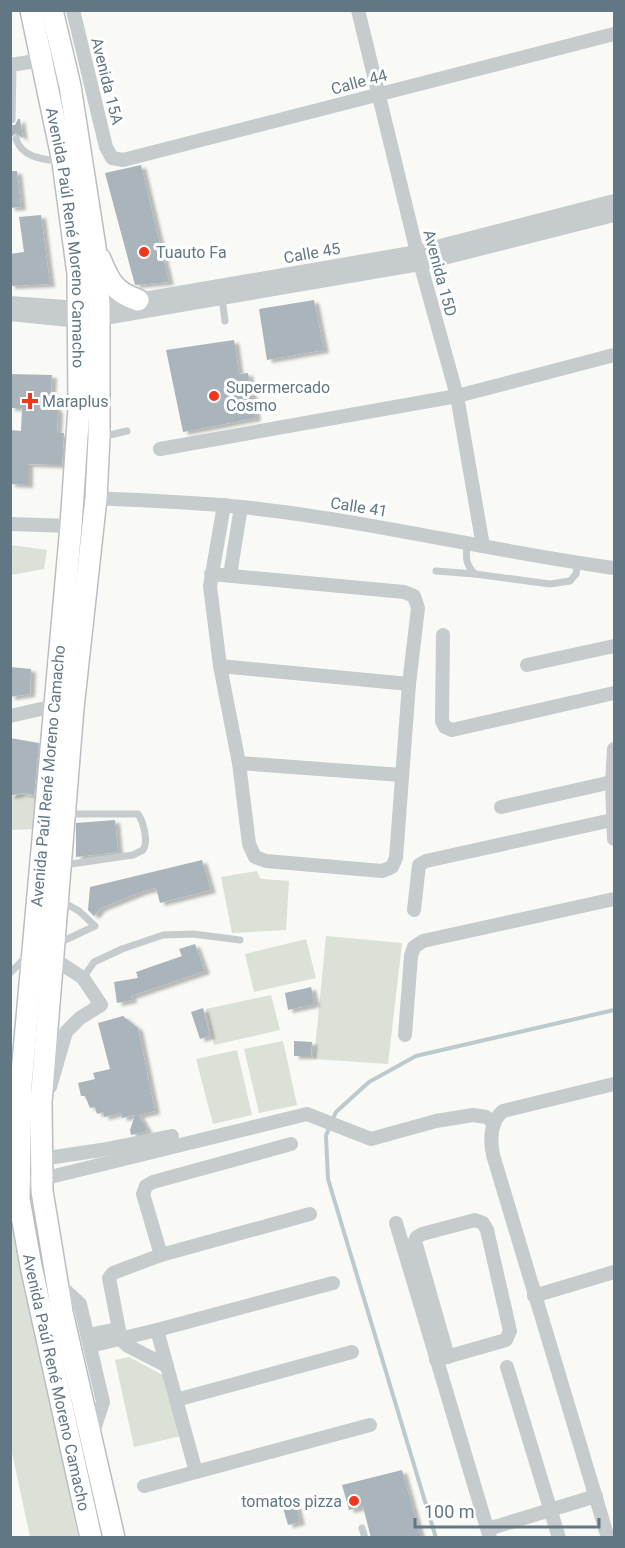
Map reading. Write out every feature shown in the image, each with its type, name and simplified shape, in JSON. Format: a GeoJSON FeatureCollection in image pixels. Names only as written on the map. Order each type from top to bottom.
{"type":"FeatureCollection","features":[{"type":"Feature","properties":{"kind":"main road","name":"Avenida Paúl René Moreno Camacho"},"geometry":{"type":"LineString","coordinates":[[31,10],[63,162],[78,274],[89,313],[99,437],[96,498],[64,707],[20,1059],[19,1199],[31,1266],[91,1538]]}},
{"type":"Feature","properties":{"kind":"main road","name":"Avenida Paúl René Moreno Camacho"},"geometry":{"type":"LineString","coordinates":[[52,10],[70,87],[95,248],[89,313],[70,407],[70,526],[64,707],[65,813],[41,1102],[42,1191],[62,1312],[114,1538]]}},
{"type":"Feature","properties":{"kind":"main road"},"geometry":{"type":"LineString","coordinates":[[95,248],[110,282],[127,296],[138,300]]}},
{"type":"Feature","properties":{"kind":"street","name":"Avenida 15A"},"geometry":{"type":"LineString","coordinates":[[73,10],[106,147],[112,158]]}},
{"type":"Feature","properties":{"kind":"street","name":"Avenida 15D"},"geometry":{"type":"LineString","coordinates":[[358,10],[418,258],[457,396],[483,546]]}},
{"type":"Feature","properties":{"kind":"street","name":"Calle 44"},"geometry":{"type":"LineString","coordinates":[[112,158],[129,159],[615,34]]}},
{"type":"Feature","properties":{"kind":"street"},"geometry":{"type":"LineString","coordinates":[[11,65],[43,60]]}},
{"type":"Feature","properties":{"kind":"street","name":"Calle 45"},"geometry":{"type":"LineString","coordinates":[[10,303],[89,313],[138,300],[418,258],[615,201]]}},
{"type":"Feature","properties":{"kind":"street","name":"Calle 45"},"geometry":{"type":"LineString","coordinates":[[10,314],[89,313],[222,298],[615,215]]}},
{"type":"Feature","properties":{"kind":"street"},"geometry":{"type":"LineString","coordinates":[[160,449],[457,396],[615,355]]}},
{"type":"Feature","properties":{"kind":"street","name":"Calle 41"},"geometry":{"type":"LineString","coordinates":[[96,498],[241,507],[371,526],[615,568]]}},
{"type":"Feature","properties":{"kind":"street"},"geometry":{"type":"LineString","coordinates":[[211,574],[404,592],[414,596],[418,608],[409,684],[396,858],[392,867],[382,871],[266,861],[255,857],[249,843],[238,763],[220,666],[210,586],[211,574],[224,505]]}},
{"type":"Feature","properties":{"kind":"street"},"geometry":{"type":"LineString","coordinates":[[230,575],[241,507]]}},
{"type":"Feature","properties":{"kind":"street"},"geometry":{"type":"LineString","coordinates":[[10,524],[70,526]]}},
{"type":"Feature","properties":{"kind":"street"},"geometry":{"type":"LineString","coordinates":[[443,635],[442,721],[445,727],[452,730],[615,693]]}},
{"type":"Feature","properties":{"kind":"street"},"geometry":{"type":"LineString","coordinates":[[527,665],[615,646]]}},
{"type":"Feature","properties":{"kind":"street"},"geometry":{"type":"LineString","coordinates":[[220,666],[409,684]]}},
{"type":"Feature","properties":{"kind":"street"},"geometry":{"type":"LineString","coordinates":[[10,716],[64,707]]}},
{"type":"Feature","properties":{"kind":"street"},"geometry":{"type":"LineString","coordinates":[[615,749],[612,782],[615,839]]}},
{"type":"Feature","properties":{"kind":"street"},"geometry":{"type":"LineString","coordinates":[[238,763],[402,775]]}},
{"type":"Feature","properties":{"kind":"street"},"geometry":{"type":"LineString","coordinates":[[501,807],[612,782]]}},
{"type":"Feature","properties":{"kind":"street"},"geometry":{"type":"LineString","coordinates":[[414,910],[419,865],[426,861],[614,820]]}},
{"type":"Feature","properties":{"kind":"street"},"geometry":{"type":"LineString","coordinates":[[405,1035],[411,956],[414,947],[423,941],[615,898]]}},
{"type":"Feature","properties":{"kind":"street"},"geometry":{"type":"LineString","coordinates":[[41,1122],[66,1032],[80,1018],[101,1005],[83,978],[54,952]]}},
{"type":"Feature","properties":{"kind":"street"},"geometry":{"type":"LineString","coordinates":[[608,1538],[609,1517],[596,1496],[534,1296],[492,1155],[491,1135],[494,1123],[503,1111],[615,1084]]}},
{"type":"Feature","properties":{"kind":"street"},"geometry":{"type":"LineString","coordinates":[[42,1169],[307,1114],[371,1139],[436,1121],[473,1115],[486,1117],[494,1123]]}},
{"type":"Feature","properties":{"kind":"street"},"geometry":{"type":"LineString","coordinates":[[20,1184],[42,1169],[102,1150],[172,1136]]}},
{"type":"Feature","properties":{"kind":"street"},"geometry":{"type":"LineString","coordinates":[[161,1256],[143,1194],[146,1186],[153,1182],[291,1144]]}},
{"type":"Feature","properties":{"kind":"street"},"geometry":{"type":"LineString","coordinates":[[166,1366],[128,1346],[120,1334],[110,1278],[113,1272],[161,1256],[310,1215]]}},
{"type":"Feature","properties":{"kind":"street"},"geometry":{"type":"LineString","coordinates":[[442,1358],[506,1340],[510,1331],[487,1230],[483,1223],[475,1220],[422,1234],[415,1241],[442,1358],[489,1534],[551,1510],[596,1496]]}},
{"type":"Feature","properties":{"kind":"street"},"geometry":{"type":"LineString","coordinates":[[396,1223],[442,1358]]}},
{"type":"Feature","properties":{"kind":"street"},"geometry":{"type":"LineString","coordinates":[[534,1296],[615,1272]]}},
{"type":"Feature","properties":{"kind":"street"},"geometry":{"type":"LineString","coordinates":[[57,1283],[80,1304],[103,1402],[91,1437]]}},
{"type":"Feature","properties":{"kind":"street"},"geometry":{"type":"LineString","coordinates":[[89,1340],[157,1330],[333,1283]]}},
{"type":"Feature","properties":{"kind":"street"},"geometry":{"type":"LineString","coordinates":[[157,1330],[196,1472]]}},
{"type":"Feature","properties":{"kind":"street"},"geometry":{"type":"LineString","coordinates":[[176,1400],[352,1352]]}},
{"type":"Feature","properties":{"kind":"street"},"geometry":{"type":"LineString","coordinates":[[507,1367],[559,1538]]}},
{"type":"Feature","properties":{"kind":"street"},"geometry":{"type":"LineString","coordinates":[[144,1486],[370,1425]]}},
{"type":"Feature","properties":{"kind":"lane"},"geometry":{"type":"LineString","coordinates":[[11,65],[12,120]]}},
{"type":"Feature","properties":{"kind":"lane"},"geometry":{"type":"LineString","coordinates":[[16,139],[21,150],[26,153],[63,162]]}},
{"type":"Feature","properties":{"kind":"lane"},"geometry":{"type":"LineString","coordinates":[[222,298],[225,321]]}},
{"type":"Feature","properties":{"kind":"lane"},"geometry":{"type":"LineString","coordinates":[[99,437],[127,431]]}},
{"type":"Feature","properties":{"kind":"lane"},"geometry":{"type":"LineString","coordinates":[[467,543],[465,557],[468,566],[475,574]]}},
{"type":"Feature","properties":{"kind":"lane"},"geometry":{"type":"LineString","coordinates":[[436,571],[550,584],[570,581],[576,574],[578,563]]}},
{"type":"Feature","properties":{"kind":"lane"},"geometry":{"type":"LineString","coordinates":[[60,866],[133,855],[142,851],[146,844],[142,820],[138,814],[65,813]]}},
{"type":"Feature","properties":{"kind":"lane"},"geometry":{"type":"LineString","coordinates":[[54,952],[94,926],[71,906],[58,899]]}},
{"type":"Feature","properties":{"kind":"lane"},"geometry":{"type":"LineString","coordinates":[[83,978],[94,962],[122,949],[163,935],[194,934],[240,940]]}},
{"type":"Feature","properties":{"kind":"lane"},"geometry":{"type":"LineString","coordinates":[[10,973],[33,950]]}},
{"type":"Feature","properties":{"kind":"lane"},"geometry":{"type":"LineString","coordinates":[[362,1528],[365,1538]]}},
{"type":"Feature","properties":{"kind":"shaded area"},"geometry":{"type":"Polygon","coordinates":[[[11,545],[47,550],[44,569],[11,575],[11,545]]]}},
{"type":"Feature","properties":{"kind":"shaded area"},"geometry":{"type":"Polygon","coordinates":[[[20,795],[39,797],[37,829],[12,830],[10,797],[20,795]]]}},
{"type":"Feature","properties":{"kind":"shaded area"},"geometry":{"type":"Polygon","coordinates":[[[257,871],[263,879],[289,881],[286,930],[232,933],[221,877],[257,871]]]}},
{"type":"Feature","properties":{"kind":"shaded area"},"geometry":{"type":"Polygon","coordinates":[[[326,936],[402,943],[388,1064],[314,1059],[326,936]]]}},
{"type":"Feature","properties":{"kind":"shaded area"},"geometry":{"type":"Polygon","coordinates":[[[306,939],[316,978],[254,992],[245,954],[306,939]]]}},
{"type":"Feature","properties":{"kind":"shaded area"},"geometry":{"type":"Polygon","coordinates":[[[271,995],[280,1030],[214,1045],[206,1009],[271,995]]]}},
{"type":"Feature","properties":{"kind":"shaded area"},"geometry":{"type":"Polygon","coordinates":[[[283,1041],[297,1105],[259,1113],[244,1049],[283,1041]]]}},
{"type":"Feature","properties":{"kind":"shaded area"},"geometry":{"type":"Polygon","coordinates":[[[237,1050],[252,1115],[213,1124],[196,1059],[237,1050]]]}},
{"type":"Feature","properties":{"kind":"shaded area"},"geometry":{"type":"Polygon","coordinates":[[[10,1213],[13,1213],[78,1537],[30,1537],[11,1448],[10,1213]]]}},
{"type":"Feature","properties":{"kind":"shaded area"},"geometry":{"type":"Polygon","coordinates":[[[129,1357],[163,1375],[181,1436],[134,1447],[115,1360],[129,1357]]]}},
{"type":"Feature","properties":{"kind":"building"},"geometry":{"type":"Polygon","coordinates":[[[20,119],[23,138],[16,133],[10,138],[10,125],[15,125],[20,119]]]}},
{"type":"Feature","properties":{"kind":"building","name":"Tuauto Fa"},"geometry":{"type":"Polygon","coordinates":[[[141,165],[169,282],[135,285],[105,173],[141,165]]]}},
{"type":"Feature","properties":{"kind":"building"},"geometry":{"type":"Polygon","coordinates":[[[10,171],[17,171],[21,207],[10,208],[10,171]]]}},
{"type":"Feature","properties":{"kind":"building"},"geometry":{"type":"Polygon","coordinates":[[[41,215],[50,284],[10,286],[10,254],[24,252],[19,217],[41,215]]]}},
{"type":"Feature","properties":{"kind":"building"},"geometry":{"type":"Polygon","coordinates":[[[314,300],[324,350],[267,360],[259,309],[314,300]]]}},
{"type":"Feature","properties":{"kind":"building","name":"Supermercado Cosmo"},"geometry":{"type":"Polygon","coordinates":[[[234,340],[239,374],[248,373],[256,418],[183,432],[166,350],[234,340]]]}},
{"type":"Feature","properties":{"kind":"building"},"geometry":{"type":"Polygon","coordinates":[[[10,374],[52,375],[51,394],[59,395],[55,406],[58,411],[57,433],[64,433],[62,465],[28,464],[28,485],[10,484],[10,430],[21,431],[22,408],[10,408],[10,374]]]}},
{"type":"Feature","properties":{"kind":"building"},"geometry":{"type":"Polygon","coordinates":[[[10,667],[31,669],[30,694],[10,697],[10,667]]]}},
{"type":"Feature","properties":{"kind":"building"},"geometry":{"type":"Polygon","coordinates":[[[10,738],[39,743],[34,795],[22,793],[10,796],[10,738]]]}},
{"type":"Feature","properties":{"kind":"building"},"geometry":{"type":"Polygon","coordinates":[[[115,820],[118,852],[76,857],[76,823],[115,820]]]}},
{"type":"Feature","properties":{"kind":"building"},"geometry":{"type":"Polygon","coordinates":[[[202,860],[211,890],[160,903],[156,888],[101,908],[94,916],[88,910],[90,887],[202,860]]]}},
{"type":"Feature","properties":{"kind":"building"},"geometry":{"type":"Polygon","coordinates":[[[195,944],[205,971],[131,996],[132,1000],[117,1003],[114,982],[138,978],[136,972],[182,956],[179,949],[195,944]]]}},
{"type":"Feature","properties":{"kind":"building"},"geometry":{"type":"Polygon","coordinates":[[[311,987],[315,1004],[288,1010],[285,993],[311,987]]]}},
{"type":"Feature","properties":{"kind":"building"},"geometry":{"type":"Polygon","coordinates":[[[203,1008],[210,1036],[200,1039],[191,1012],[203,1008]]]}},
{"type":"Feature","properties":{"kind":"building"},"geometry":{"type":"Polygon","coordinates":[[[123,1016],[138,1028],[155,1111],[139,1115],[148,1131],[131,1135],[130,1130],[135,1115],[122,1118],[121,1113],[104,1117],[103,1112],[97,1114],[95,1107],[90,1108],[85,1096],[81,1096],[78,1083],[95,1079],[93,1073],[110,1069],[98,1023],[123,1016]]]}},
{"type":"Feature","properties":{"kind":"building"},"geometry":{"type":"Polygon","coordinates":[[[294,1041],[312,1042],[311,1056],[294,1056],[294,1041]]]}},
{"type":"Feature","properties":{"kind":"building"},"geometry":{"type":"Polygon","coordinates":[[[402,1470],[421,1538],[371,1538],[363,1507],[349,1510],[342,1485],[402,1470]]]}},
{"type":"Feature","properties":{"kind":"building"},"geometry":{"type":"Polygon","coordinates":[[[294,1497],[300,1522],[288,1525],[281,1501],[294,1497]]]}},
{"type":"Feature","properties":{"kind":"waterway"},"geometry":{"type":"LineString","coordinates":[[332,1121],[336,1112],[369,1082],[416,1056],[614,1010]]}},
{"type":"Feature","properties":{"kind":"waterway"},"geometry":{"type":"LineString","coordinates":[[329,1128],[326,1136],[328,1179],[436,1538]]}},
{"type":"Feature","properties":{"kind":"place","name":"Tuauto Fa"},"geometry":{"type":"Point","coordinates":[144,252]}},
{"type":"Feature","properties":{"kind":"place","name":"Supermercado Cosmo"},"geometry":{"type":"Point","coordinates":[214,396]}},
{"type":"Feature","properties":{"kind":"place","name":"Maraplus"},"geometry":{"type":"Point","coordinates":[30,401]}},
{"type":"Feature","properties":{"kind":"place","name":"tomatos pizza"},"geometry":{"type":"Point","coordinates":[354,1501]}}]}
